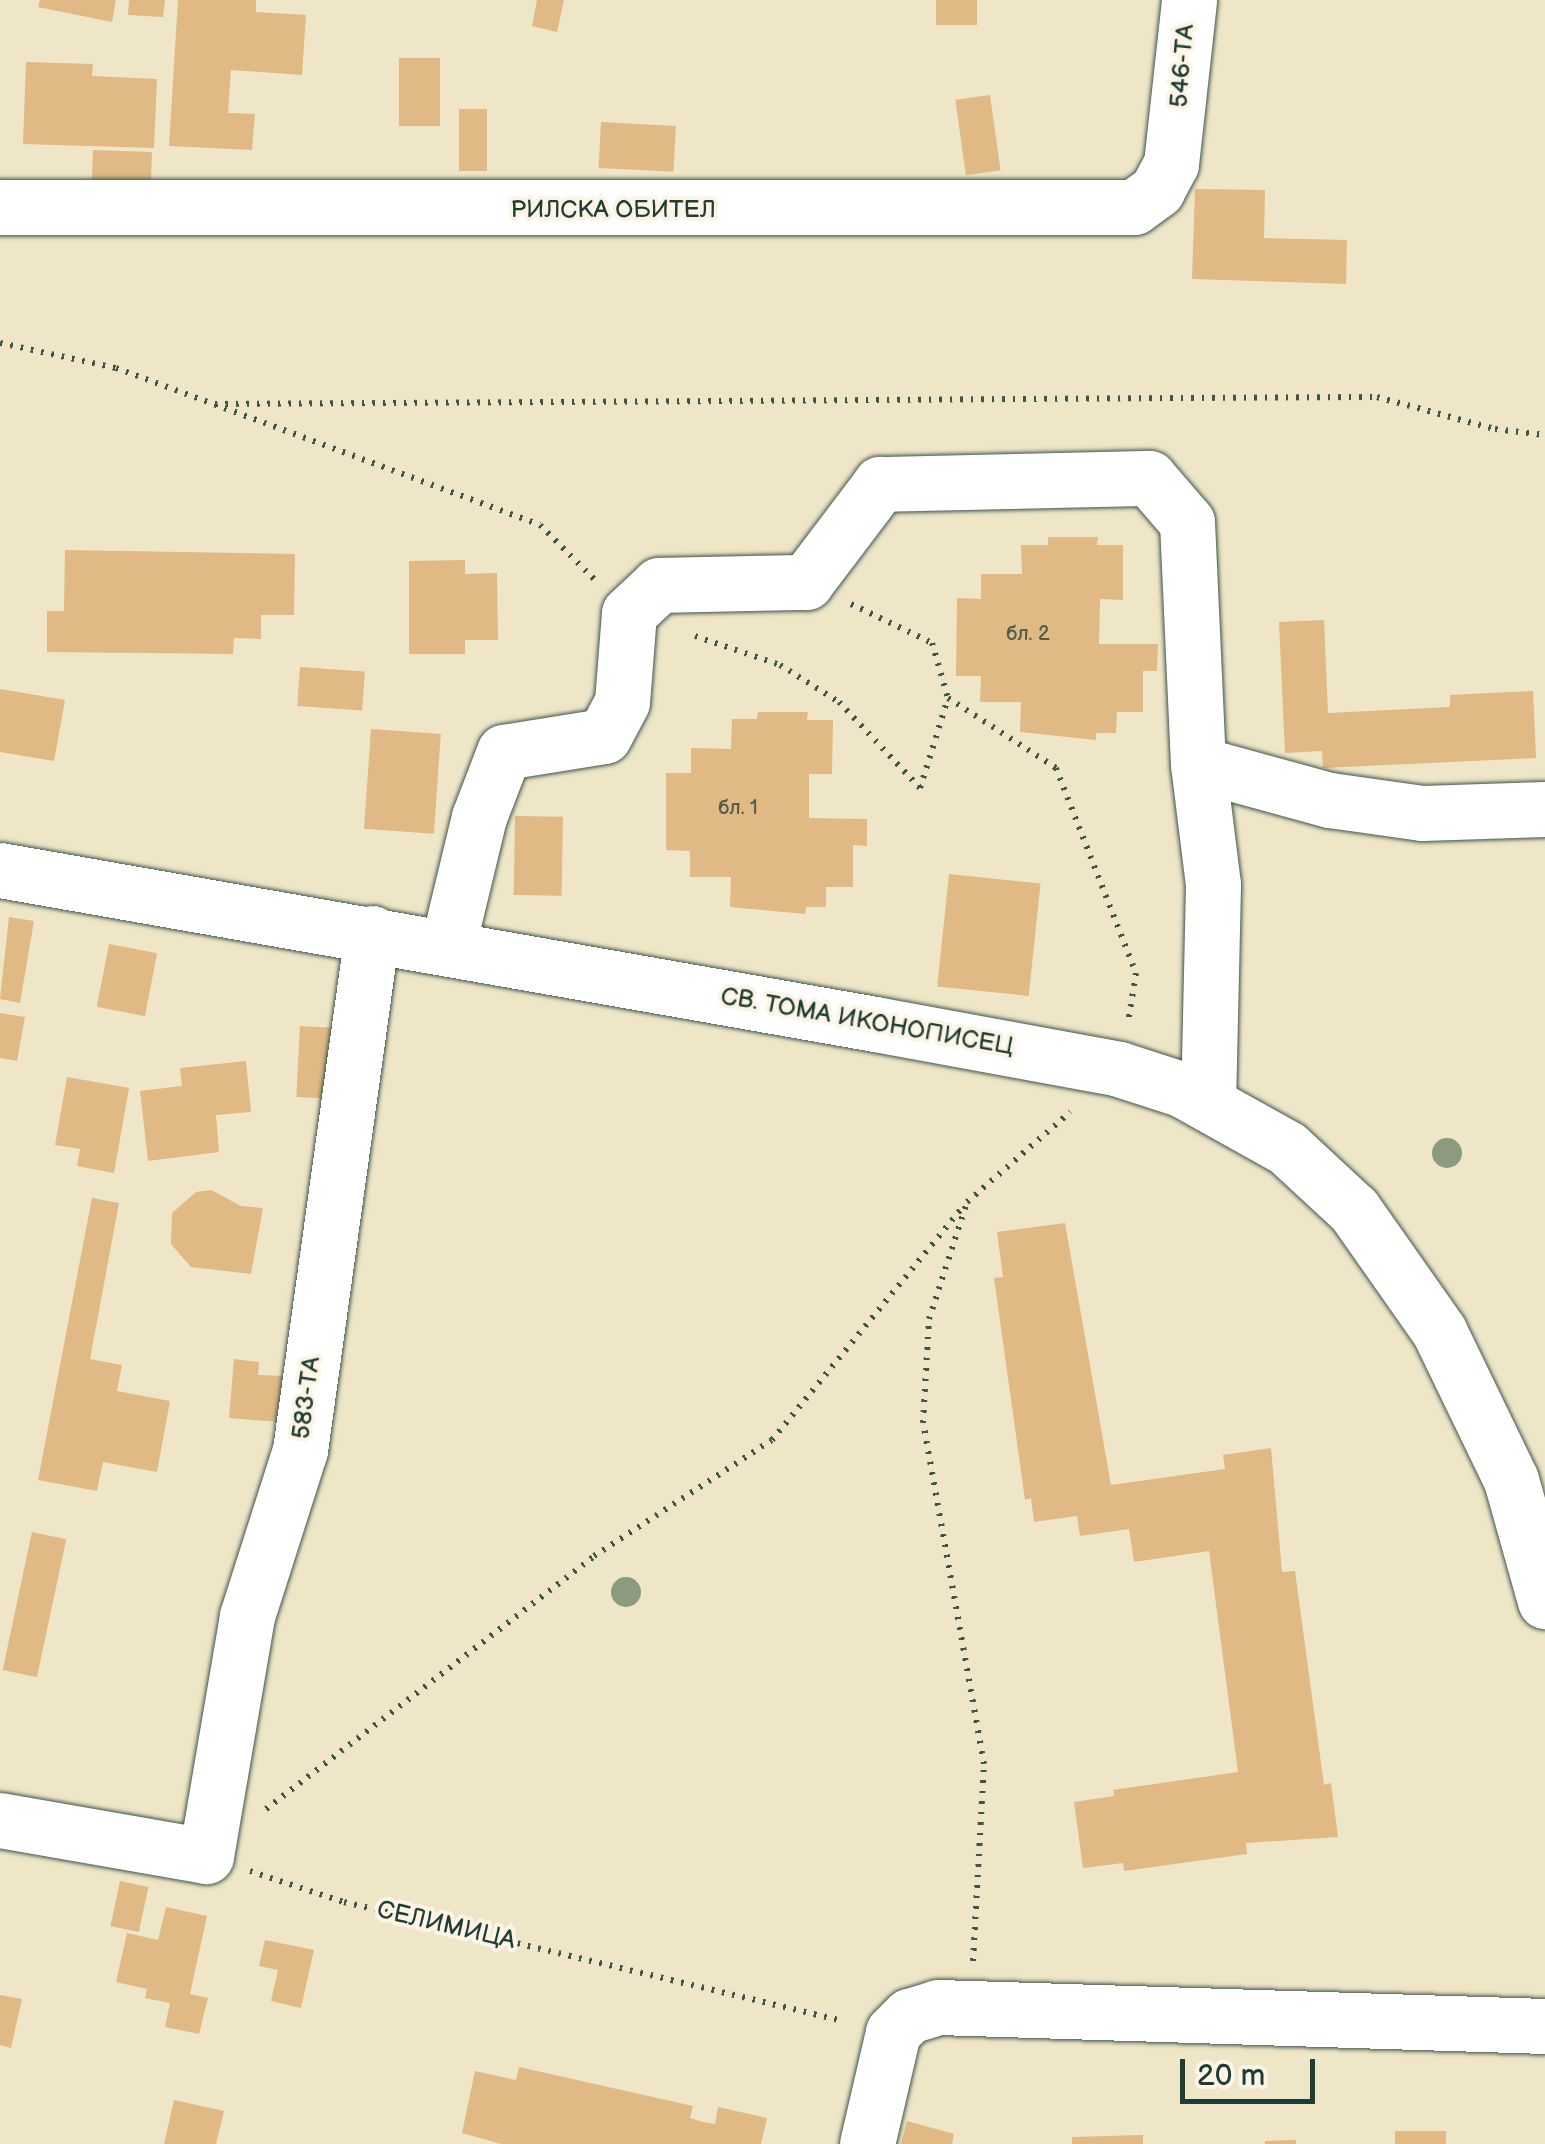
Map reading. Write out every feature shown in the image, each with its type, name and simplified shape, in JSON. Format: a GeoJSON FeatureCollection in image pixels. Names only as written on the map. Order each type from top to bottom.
{"type":"FeatureCollection","features":[{"type":"Feature","properties":{"kind":"street","name":"546-ТА"},"geometry":{"type":"LineString","coordinates":[[1176,131],[1189,0]]}},
{"type":"Feature","properties":{"kind":"street","name":"РИЛСКА ОБИТЕЛ"},"geometry":{"type":"LineString","coordinates":[[0,207],[1100,212],[1134,207],[1157,190],[1176,131]]}},
{"type":"Feature","properties":{"kind":"street"},"geometry":{"type":"LineString","coordinates":[[448,945],[479,817],[504,752],[604,736],[622,702],[629,613],[660,585],[806,582],[880,484],[1148,478],[1187,522],[1198,764],[1213,885],[1208,1102]]}},
{"type":"Feature","properties":{"kind":"street"},"geometry":{"type":"LineString","coordinates":[[1198,764],[1330,800],[1422,813],[1545,808]]}},
{"type":"Feature","properties":{"kind":"street","name":"СВ. ТОМА ИКОНОПИСЕЦ"},"geometry":{"type":"LineString","coordinates":[[0,870],[448,945],[1120,1069],[1208,1102],[1287,1148],[1354,1210],[1439,1331],[1528,1480],[1545,1601]]}},
{"type":"Feature","properties":{"kind":"street","name":"583-ТА"},"geometry":{"type":"LineString","coordinates":[[206,1856],[248,1616],[300,1450],[372,933]]}},
{"type":"Feature","properties":{"kind":"street"},"geometry":{"type":"LineString","coordinates":[[0,1820],[206,1856]]}},
{"type":"Feature","properties":{"kind":"street"},"geometry":{"type":"LineString","coordinates":[[867,2144],[893,2032],[909,2016],[970,2007],[1545,2026]]}},
{"type":"Feature","properties":{"kind":"path"},"geometry":{"type":"LineString","coordinates":[[0,343],[116,368],[540,525],[629,613],[780,666],[839,702],[920,788],[948,698],[932,642],[806,582]]}},
{"type":"Feature","properties":{"kind":"path"},"geometry":{"type":"LineString","coordinates":[[215,404],[1377,397],[1545,436]]}},
{"type":"Feature","properties":{"kind":"path"},"geometry":{"type":"LineString","coordinates":[[206,1856],[594,1556],[772,1440],[967,1202],[1120,1069],[1136,973],[1056,768],[948,698]]}},
{"type":"Feature","properties":{"kind":"path"},"geometry":{"type":"LineString","coordinates":[[967,1202],[930,1319],[923,1423],[984,1764],[970,2007]]}},
{"type":"Feature","properties":{"kind":"path","name":"СЕЛИМИЦА"},"geometry":{"type":"LineString","coordinates":[[206,1856],[344,1902],[893,2032]]}},
{"type":"Feature","properties":{"kind":"building"},"geometry":{"type":"Polygon","coordinates":[[[40,0],[116,0],[112,22],[38,7],[40,0]]]}},
{"type":"Feature","properties":{"kind":"building"},"geometry":{"type":"Polygon","coordinates":[[[129,0],[165,0],[163,17],[128,15],[129,0]]]}},
{"type":"Feature","properties":{"kind":"building"},"geometry":{"type":"Polygon","coordinates":[[[178,0],[256,0],[256,12],[306,15],[302,75],[231,70],[228,113],[255,114],[252,150],[169,146],[178,0]]]}},
{"type":"Feature","properties":{"kind":"building"},"geometry":{"type":"Polygon","coordinates":[[[537,0],[564,0],[557,32],[532,26],[537,0]]]}},
{"type":"Feature","properties":{"kind":"building"},"geometry":{"type":"Polygon","coordinates":[[[936,0],[977,0],[977,25],[936,25],[936,0]]]}},
{"type":"Feature","properties":{"kind":"building"},"geometry":{"type":"Polygon","coordinates":[[[399,58],[440,58],[440,126],[399,126],[399,58]]]}},
{"type":"Feature","properties":{"kind":"building"},"geometry":{"type":"Polygon","coordinates":[[[26,62],[93,64],[92,76],[157,79],[154,148],[23,144],[26,62]]]}},
{"type":"Feature","properties":{"kind":"building"},"geometry":{"type":"Polygon","coordinates":[[[990,95],[1001,170],[966,175],[955,100],[990,95]]]}},
{"type":"Feature","properties":{"kind":"building"},"geometry":{"type":"Polygon","coordinates":[[[459,109],[487,109],[487,171],[459,171],[459,109]]]}},
{"type":"Feature","properties":{"kind":"building"},"geometry":{"type":"Polygon","coordinates":[[[601,122],[676,126],[673,172],[599,168],[601,122]]]}},
{"type":"Feature","properties":{"kind":"building"},"geometry":{"type":"Polygon","coordinates":[[[93,150],[152,152],[151,182],[92,180],[93,150]]]}},
{"type":"Feature","properties":{"kind":"building"},"geometry":{"type":"Polygon","coordinates":[[[1195,189],[1265,190],[1264,238],[1347,240],[1346,284],[1192,279],[1195,189]]]}},
{"type":"Feature","properties":{"kind":"building"},"geometry":{"type":"Polygon","coordinates":[[[1048,537],[1098,537],[1097,545],[1123,545],[1123,600],[1100,599],[1099,644],[1158,644],[1157,671],[1143,671],[1143,712],[1117,712],[1116,733],[1096,733],[1096,740],[1020,732],[1021,702],[980,702],[981,676],[956,676],[957,598],[981,599],[981,574],[1022,574],[1021,545],[1048,545],[1048,537]]]}},
{"type":"Feature","properties":{"kind":"building"},"geometry":{"type":"Polygon","coordinates":[[[65,550],[295,554],[294,615],[261,615],[261,639],[234,638],[233,654],[47,652],[47,611],[64,611],[65,550]]]}},
{"type":"Feature","properties":{"kind":"building"},"geometry":{"type":"Polygon","coordinates":[[[465,560],[465,574],[497,573],[498,640],[465,640],[465,654],[409,654],[409,561],[465,560]]]}},
{"type":"Feature","properties":{"kind":"building"},"geometry":{"type":"Polygon","coordinates":[[[1324,620],[1328,713],[1450,707],[1450,695],[1533,691],[1536,758],[1323,768],[1322,751],[1285,753],[1279,622],[1324,620]]]}},
{"type":"Feature","properties":{"kind":"building"},"geometry":{"type":"Polygon","coordinates":[[[300,667],[365,672],[362,710],[297,706],[300,667]]]}},
{"type":"Feature","properties":{"kind":"building"},"geometry":{"type":"Polygon","coordinates":[[[0,689],[65,700],[54,761],[0,752],[0,689]]]}},
{"type":"Feature","properties":{"kind":"building"},"geometry":{"type":"Polygon","coordinates":[[[758,712],[808,712],[807,720],[833,720],[832,774],[809,774],[809,818],[867,819],[867,846],[853,845],[853,887],[826,887],[826,907],[806,907],[805,914],[730,907],[731,877],[690,877],[690,851],[666,850],[666,773],[691,773],[691,748],[731,749],[732,719],[757,719],[758,712]]]}},
{"type":"Feature","properties":{"kind":"building"},"geometry":{"type":"Polygon","coordinates":[[[371,729],[441,734],[434,834],[364,829],[371,729]]]}},
{"type":"Feature","properties":{"kind":"building"},"geometry":{"type":"Polygon","coordinates":[[[515,816],[563,817],[562,896],[514,895],[515,816]]]}},
{"type":"Feature","properties":{"kind":"building"},"geometry":{"type":"Polygon","coordinates":[[[949,874],[1040,884],[1029,996],[937,986],[949,874]]]}},
{"type":"Feature","properties":{"kind":"building"},"geometry":{"type":"Polygon","coordinates":[[[9,917],[34,921],[20,1003],[0,999],[9,917]]]}},
{"type":"Feature","properties":{"kind":"building"},"geometry":{"type":"Polygon","coordinates":[[[109,944],[157,953],[145,1016],[97,1007],[109,944]]]}},
{"type":"Feature","properties":{"kind":"building"},"geometry":{"type":"Polygon","coordinates":[[[0,1013],[25,1017],[17,1061],[0,1058],[0,1013]]]}},
{"type":"Feature","properties":{"kind":"building"},"geometry":{"type":"Polygon","coordinates":[[[300,1026],[336,1028],[332,1099],[296,1097],[300,1026]]]}},
{"type":"Feature","properties":{"kind":"building"},"geometry":{"type":"Polygon","coordinates":[[[246,1061],[251,1112],[216,1115],[219,1152],[148,1161],[140,1091],[182,1086],[180,1068],[246,1061]]]}},
{"type":"Feature","properties":{"kind":"building"},"geometry":{"type":"Polygon","coordinates":[[[67,1077],[129,1088],[114,1173],[77,1166],[80,1149],[55,1145],[67,1077]]]}},
{"type":"Feature","properties":{"kind":"building"},"geometry":{"type":"Polygon","coordinates":[[[211,1190],[241,1206],[263,1208],[251,1274],[191,1267],[171,1244],[172,1213],[196,1192],[211,1190]]]}},
{"type":"Feature","properties":{"kind":"building"},"geometry":{"type":"Polygon","coordinates":[[[92,1198],[119,1203],[90,1359],[122,1365],[117,1391],[170,1401],[157,1472],[103,1462],[97,1491],[38,1480],[92,1198]]]}},
{"type":"Feature","properties":{"kind":"building"},"geometry":{"type":"Polygon","coordinates":[[[1065,1223],[1111,1485],[1225,1469],[1223,1455],[1271,1448],[1282,1572],[1295,1571],[1324,1785],[1331,1783],[1338,1837],[1246,1843],[1247,1854],[1124,1871],[1123,1863],[1083,1868],[1074,1802],[1114,1796],[1113,1790],[1238,1772],[1209,1551],[1134,1562],[1129,1529],[1080,1536],[1077,1516],[1034,1522],[1031,1498],[1025,1500],[994,1278],[1003,1277],[997,1232],[1065,1223]]]}},
{"type":"Feature","properties":{"kind":"building"},"geometry":{"type":"Polygon","coordinates":[[[234,1359],[259,1362],[258,1375],[283,1376],[279,1422],[229,1418],[234,1359]]]}},
{"type":"Feature","properties":{"kind":"building"},"geometry":{"type":"Polygon","coordinates":[[[32,1532],[66,1539],[37,1677],[3,1670],[32,1532]]]}},
{"type":"Feature","properties":{"kind":"building"},"geometry":{"type":"Polygon","coordinates":[[[120,1881],[148,1887],[139,1932],[110,1926],[120,1881]]]}},
{"type":"Feature","properties":{"kind":"building"},"geometry":{"type":"Polygon","coordinates":[[[166,1907],[207,1916],[190,1994],[208,1998],[199,2034],[165,2027],[170,2003],[145,1998],[147,1989],[116,1982],[127,1933],[158,1940],[166,1907]]]}},
{"type":"Feature","properties":{"kind":"building"},"geometry":{"type":"Polygon","coordinates":[[[265,1940],[314,1950],[301,2008],[271,2001],[278,1970],[259,1966],[265,1940]]]}},
{"type":"Feature","properties":{"kind":"building"},"geometry":{"type":"Polygon","coordinates":[[[0,1995],[22,1999],[11,2048],[0,2045],[0,1995]]]}},
{"type":"Feature","properties":{"kind":"building"},"geometry":{"type":"Polygon","coordinates":[[[519,2067],[693,2106],[690,2118],[703,2122],[715,2124],[718,2107],[767,2118],[761,2144],[501,2144],[462,2133],[475,2071],[516,2080],[519,2067]]]}},
{"type":"Feature","properties":{"kind":"building"},"geometry":{"type":"Polygon","coordinates":[[[174,2100],[224,2111],[216,2144],[164,2144],[174,2100]]]}},
{"type":"Feature","properties":{"kind":"building"},"geometry":{"type":"Polygon","coordinates":[[[907,2121],[954,2134],[952,2144],[901,2144],[907,2121]]]}},
{"type":"Feature","properties":{"kind":"building"},"geometry":{"type":"Polygon","coordinates":[[[1395,2131],[1446,2131],[1446,2144],[1395,2144],[1395,2131]]]}},
{"type":"Feature","properties":{"kind":"building"},"geometry":{"type":"Polygon","coordinates":[[[1143,2135],[1143,2144],[1072,2144],[1072,2137],[1143,2135]]]}},
{"type":"Feature","properties":{"kind":"building"},"geometry":{"type":"Polygon","coordinates":[[[1296,2140],[1296,2144],[1265,2144],[1265,2141],[1296,2140]]]}}]}
